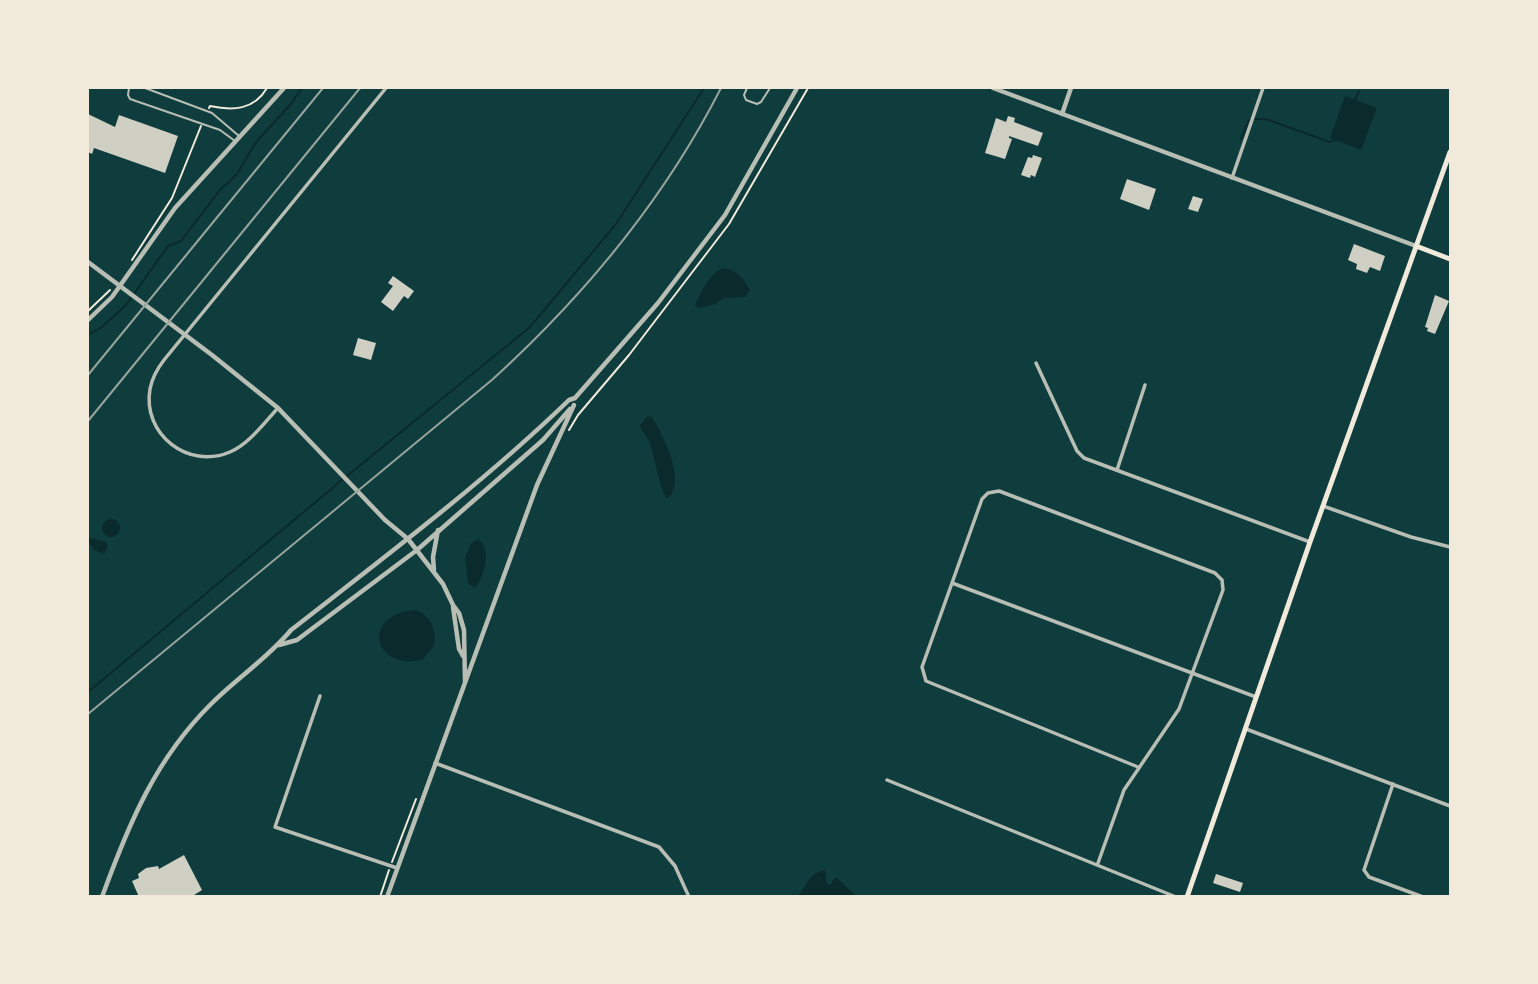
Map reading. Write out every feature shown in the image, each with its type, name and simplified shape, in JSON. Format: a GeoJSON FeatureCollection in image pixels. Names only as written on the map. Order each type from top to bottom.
{"type":"FeatureCollection","features":[{"type":"Feature","properties":{"kind":"main road"},"geometry":{"type":"LineString","coordinates":[[1187,897],[1310,542],[1451,152]]}},
{"type":"Feature","properties":{"kind":"main road"},"geometry":{"type":"LineString","coordinates":[[1416,246],[1451,259]]}},
{"type":"Feature","properties":{"kind":"street"},"geometry":{"type":"LineString","coordinates":[[88,320],[112,297],[176,208],[284,88]]}},
{"type":"Feature","properties":{"kind":"street"},"geometry":{"type":"LineString","coordinates":[[278,408],[236,449],[217,456],[202,457],[178,450],[160,433],[150,411],[149,391],[153,376],[164,360],[386,88]]}},
{"type":"Feature","properties":{"kind":"street"},"geometry":{"type":"LineString","coordinates":[[102,897],[133,817],[163,762],[196,720],[279,645],[291,630],[408,539],[533,435],[569,400],[575,398],[658,303],[725,215],[797,88]]}},
{"type":"Feature","properties":{"kind":"street"},"geometry":{"type":"LineString","coordinates":[[993,88],[1004,89],[1062,114],[1416,246]]}},
{"type":"Feature","properties":{"kind":"street"},"geometry":{"type":"LineString","coordinates":[[1062,114],[1071,88]]}},
{"type":"Feature","properties":{"kind":"street"},"geometry":{"type":"LineString","coordinates":[[1232,178],[1263,88]]}},
{"type":"Feature","properties":{"kind":"street"},"geometry":{"type":"LineString","coordinates":[[88,262],[278,408],[385,520],[408,539],[443,584],[459,613],[466,649],[463,657],[465,682]]}},
{"type":"Feature","properties":{"kind":"street"},"geometry":{"type":"LineString","coordinates":[[1035,363],[1077,451],[1084,458],[1310,542]]}},
{"type":"Feature","properties":{"kind":"street"},"geometry":{"type":"LineString","coordinates":[[1117,470],[1145,385]]}},
{"type":"Feature","properties":{"kind":"street"},"geometry":{"type":"LineString","coordinates":[[387,897],[394,867],[421,801],[537,485],[575,398]]}},
{"type":"Feature","properties":{"kind":"street"},"geometry":{"type":"LineString","coordinates":[[279,645],[297,640],[417,550],[543,440],[574,405]]}},
{"type":"Feature","properties":{"kind":"street"},"geometry":{"type":"LineString","coordinates":[[1098,863],[1121,798],[1138,767],[1179,709],[1223,590],[1222,580],[1215,573],[999,491],[990,492],[982,499],[922,667],[923,677],[931,685],[1074,739],[1138,767]]}},
{"type":"Feature","properties":{"kind":"street"},"geometry":{"type":"LineString","coordinates":[[1323,506],[1411,537],[1451,547]]}},
{"type":"Feature","properties":{"kind":"street"},"geometry":{"type":"LineString","coordinates":[[434,571],[433,557],[438,530]]}},
{"type":"Feature","properties":{"kind":"street"},"geometry":{"type":"LineString","coordinates":[[952,583],[1256,697]]}},
{"type":"Feature","properties":{"kind":"street"},"geometry":{"type":"LineString","coordinates":[[320,696],[275,827],[394,867]]}},
{"type":"Feature","properties":{"kind":"street"},"geometry":{"type":"LineString","coordinates":[[1245,729],[1451,806]]}},
{"type":"Feature","properties":{"kind":"street"},"geometry":{"type":"LineString","coordinates":[[435,763],[659,847],[675,866],[689,897]]}},
{"type":"Feature","properties":{"kind":"street"},"geometry":{"type":"LineString","coordinates":[[887,780],[1177,897]]}},
{"type":"Feature","properties":{"kind":"street"},"geometry":{"type":"LineString","coordinates":[[1393,784],[1364,870],[1369,877],[1423,897]]}},
{"type":"Feature","properties":{"kind":"lane"},"geometry":{"type":"LineString","coordinates":[[129,88],[130,99],[220,130],[235,142]]}},
{"type":"Feature","properties":{"kind":"lane"},"geometry":{"type":"LineString","coordinates":[[145,88],[207,111],[240,137]]}},
{"type":"Feature","properties":{"kind":"lane"},"geometry":{"type":"LineString","coordinates":[[747,88],[744,95],[746,100],[757,104],[770,88]]}},
{"type":"Feature","properties":{"kind":"path"},"geometry":{"type":"LineString","coordinates":[[207,111],[209,106],[245,107],[257,101],[267,88]]}},
{"type":"Feature","properties":{"kind":"path"},"geometry":{"type":"LineString","coordinates":[[564,439],[578,415],[629,355],[729,225],[808,88]]}},
{"type":"Feature","properties":{"kind":"path"},"geometry":{"type":"LineString","coordinates":[[131,262],[173,198],[201,125]]}},
{"type":"Feature","properties":{"kind":"path"},"geometry":{"type":"LineString","coordinates":[[88,311],[110,291]]}},
{"type":"Feature","properties":{"kind":"path"},"geometry":{"type":"LineString","coordinates":[[380,897],[394,867],[415,799],[421,801]]}},
{"type":"Feature","properties":{"kind":"water"},"geometry":{"type":"Polygon","coordinates":[[[1345,96],[1377,108],[1361,150],[1330,138],[1345,96]]]}},
{"type":"Feature","properties":{"kind":"water"},"geometry":{"type":"Polygon","coordinates":[[[723,268],[739,275],[750,290],[745,297],[724,298],[715,304],[698,308],[695,305],[706,284],[723,268]]]}},
{"type":"Feature","properties":{"kind":"water"},"geometry":{"type":"Polygon","coordinates":[[[648,416],[652,417],[662,435],[674,468],[674,488],[670,497],[666,498],[651,446],[640,425],[648,416]]]}},
{"type":"Feature","properties":{"kind":"water"},"geometry":{"type":"Polygon","coordinates":[[[111,519],[119,524],[120,528],[115,536],[111,537],[103,532],[102,528],[107,520],[111,519]]]}},
{"type":"Feature","properties":{"kind":"water"},"geometry":{"type":"Polygon","coordinates":[[[90,538],[106,542],[108,547],[104,554],[94,550],[88,542],[90,538]]]}},
{"type":"Feature","properties":{"kind":"water"},"geometry":{"type":"Polygon","coordinates":[[[478,539],[485,549],[486,563],[475,588],[468,583],[465,558],[471,543],[478,539]]]}},
{"type":"Feature","properties":{"kind":"water"},"geometry":{"type":"Polygon","coordinates":[[[416,610],[432,624],[434,646],[422,660],[405,661],[392,657],[384,650],[380,640],[381,630],[387,621],[398,613],[416,610]]]}},
{"type":"Feature","properties":{"kind":"water"},"geometry":{"type":"Polygon","coordinates":[[[825,870],[827,884],[830,885],[836,877],[856,896],[798,896],[812,877],[825,870]]]}},
{"type":"Feature","properties":{"kind":"building"},"geometry":{"type":"Polygon","coordinates":[[[88,114],[115,127],[119,115],[178,136],[165,173],[94,148],[92,154],[88,152],[88,114]]]}},
{"type":"Feature","properties":{"kind":"building"},"geometry":{"type":"Polygon","coordinates":[[[1008,116],[1015,118],[1014,122],[1043,133],[1038,146],[1009,136],[1012,139],[1005,159],[985,153],[996,118],[1006,122],[1008,116]]]}},
{"type":"Feature","properties":{"kind":"building"},"geometry":{"type":"Polygon","coordinates":[[[1033,155],[1042,158],[1035,177],[1021,175],[1028,157],[1032,158],[1033,155]]]}},
{"type":"Feature","properties":{"kind":"building"},"geometry":{"type":"Polygon","coordinates":[[[1127,179],[1156,189],[1149,210],[1120,199],[1127,179]]]}},
{"type":"Feature","properties":{"kind":"building"},"geometry":{"type":"Polygon","coordinates":[[[1193,196],[1203,199],[1198,212],[1188,209],[1193,196]]]}},
{"type":"Feature","properties":{"kind":"building"},"geometry":{"type":"Polygon","coordinates":[[[1354,244],[1385,256],[1380,271],[1370,267],[1367,273],[1356,269],[1357,264],[1348,260],[1354,244]]]}},
{"type":"Feature","properties":{"kind":"building"},"geometry":{"type":"Polygon","coordinates":[[[393,276],[414,291],[408,299],[404,296],[393,311],[381,302],[393,286],[388,283],[393,276]]]}},
{"type":"Feature","properties":{"kind":"building"},"geometry":{"type":"Polygon","coordinates":[[[1435,295],[1449,301],[1435,334],[1427,331],[1428,328],[1425,327],[1435,295]]]}},
{"type":"Feature","properties":{"kind":"building"},"geometry":{"type":"Polygon","coordinates":[[[358,338],[376,343],[371,360],[353,355],[358,338]]]}},
{"type":"Feature","properties":{"kind":"building"},"geometry":{"type":"Polygon","coordinates":[[[184,855],[202,890],[191,897],[139,897],[132,881],[139,878],[138,874],[146,868],[158,866],[159,869],[184,855]]]}},
{"type":"Feature","properties":{"kind":"building"},"geometry":{"type":"Polygon","coordinates":[[[1216,874],[1243,883],[1240,892],[1213,883],[1216,874]]]}},
{"type":"Feature","properties":{"kind":"waterway"},"geometry":{"type":"LineString","coordinates":[[88,335],[102,327],[126,305],[168,246],[181,241],[220,190],[237,174],[256,142],[302,88]]}},
{"type":"Feature","properties":{"kind":"waterway"},"geometry":{"type":"LineString","coordinates":[[347,476],[530,327],[616,224],[704,88]]}},
{"type":"Feature","properties":{"kind":"waterway"},"geometry":{"type":"LineString","coordinates":[[1355,100],[1359,91]]}},
{"type":"Feature","properties":{"kind":"waterway"},"geometry":{"type":"LineString","coordinates":[[1255,119],[1266,119],[1330,142],[1335,140]]}},
{"type":"Feature","properties":{"kind":"waterway"},"geometry":{"type":"LineString","coordinates":[[1241,139],[1249,120]]}},
{"type":"Feature","properties":{"kind":"waterway"},"geometry":{"type":"LineString","coordinates":[[88,692],[342,480]]}},
{"type":"Feature","properties":{"kind":"railway"},"geometry":{"type":"LineString","coordinates":[[88,375],[323,88]]}},
{"type":"Feature","properties":{"kind":"railway"},"geometry":{"type":"LineString","coordinates":[[88,421],[360,88]]}},
{"type":"Feature","properties":{"kind":"railway"},"geometry":{"type":"LineString","coordinates":[[88,714],[493,379],[527,347],[591,280],[648,207],[699,129],[721,88]]}}]}
